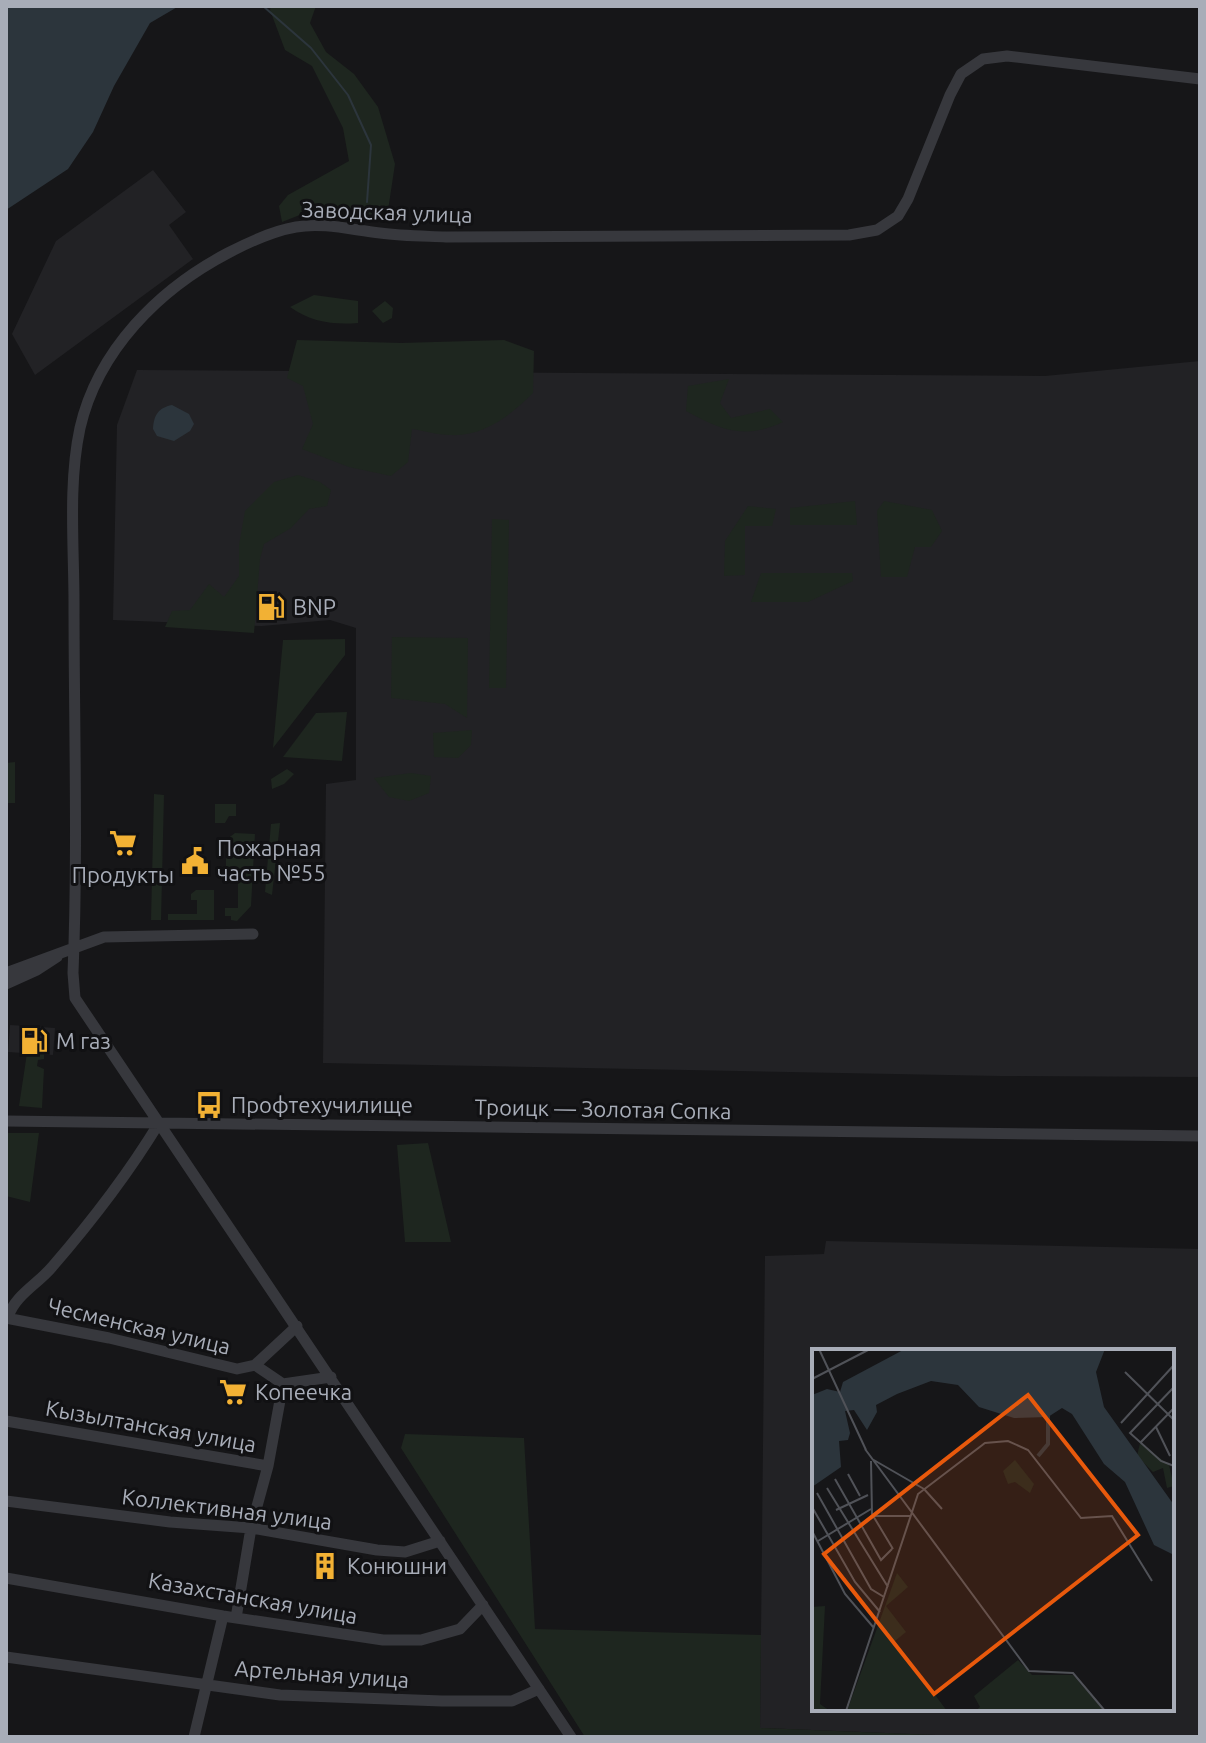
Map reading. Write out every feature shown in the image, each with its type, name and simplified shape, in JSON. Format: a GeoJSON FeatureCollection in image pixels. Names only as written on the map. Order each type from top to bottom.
{"type":"FeatureCollection","features":[{"type":"Feature","properties":{"kind":"street","name":"Заводская улица"},"geometry":{"type":"LineString","coordinates":[[571,1737],[75,998],[74,501],[80,428],[100,376],[134,324],[182,281],[207,264],[254,241],[293,227],[314,225],[397,235],[446,237],[849,235],[877,230],[898,216],[961,74],[983,59],[1007,56],[1200,79]]}},
{"type":"Feature","properties":{"kind":"street"},"geometry":{"type":"LineString","coordinates":[[6,973],[104,937],[253,934]]}},
{"type":"Feature","properties":{"kind":"street"},"geometry":{"type":"LineString","coordinates":[[6,984],[37,970],[74,946]]}},
{"type":"Feature","properties":{"kind":"street","name":"Троицк — Золотая Сопка"},"geometry":{"type":"LineString","coordinates":[[6,1121],[1200,1136]]}},
{"type":"Feature","properties":{"kind":"street"},"geometry":{"type":"LineString","coordinates":[[7,1317],[12,1306],[50,1269],[128,1171],[159,1123]]}},
{"type":"Feature","properties":{"kind":"street","name":"Чесменская улица"},"geometry":{"type":"LineString","coordinates":[[7,1317],[237,1369],[255,1365],[297,1326]]}},
{"type":"Feature","properties":{"kind":"street"},"geometry":{"type":"LineString","coordinates":[[255,1365],[283,1384],[331,1377]]}},
{"type":"Feature","properties":{"kind":"street","name":"Кызылтанская улица"},"geometry":{"type":"LineString","coordinates":[[6,1421],[268,1466],[283,1384]]}},
{"type":"Feature","properties":{"kind":"street"},"geometry":{"type":"LineString","coordinates":[[236,1618],[251,1528],[268,1466]]}},
{"type":"Feature","properties":{"kind":"street","name":"Коллективная улица"},"geometry":{"type":"LineString","coordinates":[[6,1501],[170,1522],[251,1528],[377,1550],[405,1552],[440,1541]]}},
{"type":"Feature","properties":{"kind":"street","name":"Казахстанская улица"},"geometry":{"type":"LineString","coordinates":[[6,1578],[383,1640],[421,1640],[460,1629],[483,1605]]}},
{"type":"Feature","properties":{"kind":"street"},"geometry":{"type":"LineString","coordinates":[[194,1737],[223,1616]]}},
{"type":"Feature","properties":{"kind":"street","name":"Артельная улица"},"geometry":{"type":"LineString","coordinates":[[6,1657],[280,1695],[512,1701],[539,1689]]}},
{"type":"Feature","properties":{"kind":"shaded area"},"geometry":{"type":"Polygon","coordinates":[[[6,6],[179,6],[150,23],[114,86],[93,132],[68,169],[6,210],[6,6]]]}},
{"type":"Feature","properties":{"kind":"shaded area"},"geometry":{"type":"Polygon","coordinates":[[[271,6],[316,6],[310,23],[326,52],[354,74],[378,107],[395,164],[387,217],[320,207],[282,222],[279,206],[288,195],[349,161],[343,128],[312,66],[285,50],[271,6]]]}},
{"type":"Feature","properties":{"kind":"shaded area"},"geometry":{"type":"Polygon","coordinates":[[[153,170],[186,212],[169,225],[193,259],[35,375],[12,334],[56,241],[153,170]]]}},
{"type":"Feature","properties":{"kind":"shaded area"},"geometry":{"type":"Polygon","coordinates":[[[314,295],[358,301],[358,323],[322,321],[290,307],[314,295]]]}},
{"type":"Feature","properties":{"kind":"shaded area"},"geometry":{"type":"Polygon","coordinates":[[[385,301],[393,308],[392,318],[383,323],[372,311],[385,301]]]}},
{"type":"Feature","properties":{"kind":"shaded area"},"geometry":{"type":"Polygon","coordinates":[[[297,340],[401,343],[504,340],[534,351],[533,393],[496,423],[474,432],[445,435],[412,429],[408,462],[391,476],[349,467],[302,449],[313,424],[303,386],[287,378],[297,340]]]}},
{"type":"Feature","properties":{"kind":"shaded area"},"geometry":{"type":"Polygon","coordinates":[[[1200,361],[1200,1077],[323,1063],[326,784],[356,780],[356,628],[330,620],[262,626],[113,620],[117,425],[137,370],[1045,376],[1200,361]]]}},
{"type":"Feature","properties":{"kind":"shaded area"},"geometry":{"type":"Polygon","coordinates":[[[729,379],[720,403],[731,418],[770,409],[783,422],[756,431],[733,430],[686,411],[688,386],[729,379]]]}},
{"type":"Feature","properties":{"kind":"shaded area"},"geometry":{"type":"Polygon","coordinates":[[[172,405],[189,414],[194,424],[190,431],[174,441],[157,436],[153,429],[158,413],[172,405]]]}},
{"type":"Feature","properties":{"kind":"shaded area"},"geometry":{"type":"Polygon","coordinates":[[[298,475],[320,482],[331,490],[327,506],[309,509],[291,528],[264,544],[254,633],[165,627],[172,611],[190,610],[209,584],[224,597],[239,576],[239,545],[245,511],[274,482],[298,475]]]}},
{"type":"Feature","properties":{"kind":"shaded area"},"geometry":{"type":"Polygon","coordinates":[[[855,501],[857,525],[790,525],[790,508],[855,501]]]}},
{"type":"Feature","properties":{"kind":"shaded area"},"geometry":{"type":"Polygon","coordinates":[[[884,501],[932,510],[942,531],[931,547],[915,547],[907,577],[881,577],[877,511],[884,501]]]}},
{"type":"Feature","properties":{"kind":"shaded area"},"geometry":{"type":"Polygon","coordinates":[[[748,506],[776,509],[772,526],[745,526],[745,575],[724,576],[725,541],[748,506]]]}},
{"type":"Feature","properties":{"kind":"shaded area"},"geometry":{"type":"Polygon","coordinates":[[[492,519],[509,520],[506,688],[489,688],[492,519]]]}},
{"type":"Feature","properties":{"kind":"shaded area"},"geometry":{"type":"Polygon","coordinates":[[[761,573],[852,573],[853,581],[808,602],[751,602],[761,573]]]}},
{"type":"Feature","properties":{"kind":"shaded area"},"geometry":{"type":"Polygon","coordinates":[[[392,637],[468,638],[467,718],[445,704],[391,698],[392,637]]]}},
{"type":"Feature","properties":{"kind":"shaded area"},"geometry":{"type":"Polygon","coordinates":[[[345,639],[345,655],[273,748],[283,640],[345,639]]]}},
{"type":"Feature","properties":{"kind":"shaded area"},"geometry":{"type":"Polygon","coordinates":[[[347,712],[342,761],[283,757],[316,713],[347,712]]]}},
{"type":"Feature","properties":{"kind":"shaded area"},"geometry":{"type":"Polygon","coordinates":[[[472,730],[471,745],[458,758],[434,757],[433,733],[472,730]]]}},
{"type":"Feature","properties":{"kind":"shaded area"},"geometry":{"type":"Polygon","coordinates":[[[15,762],[15,803],[6,803],[6,763],[15,762]]]}},
{"type":"Feature","properties":{"kind":"shaded area"},"geometry":{"type":"Polygon","coordinates":[[[287,769],[294,774],[284,784],[272,789],[271,779],[287,769]]]}},
{"type":"Feature","properties":{"kind":"shaded area"},"geometry":{"type":"Polygon","coordinates":[[[411,773],[431,776],[429,793],[409,801],[389,797],[374,778],[411,773]]]}},
{"type":"Feature","properties":{"kind":"shaded area"},"geometry":{"type":"Polygon","coordinates":[[[154,794],[164,795],[161,920],[151,920],[154,794]]]}},
{"type":"Feature","properties":{"kind":"shaded area"},"geometry":{"type":"Polygon","coordinates":[[[215,804],[236,804],[236,816],[229,816],[225,823],[215,823],[215,804]]]}},
{"type":"Feature","properties":{"kind":"shaded area"},"geometry":{"type":"Polygon","coordinates":[[[280,823],[272,895],[265,892],[271,824],[280,823]]]}},
{"type":"Feature","properties":{"kind":"shaded area"},"geometry":{"type":"Polygon","coordinates":[[[235,833],[255,834],[251,906],[237,921],[225,916],[225,908],[238,908],[238,872],[226,871],[226,840],[235,833]]]}},
{"type":"Feature","properties":{"kind":"shaded area"},"geometry":{"type":"Polygon","coordinates":[[[196,890],[214,890],[214,920],[168,920],[168,914],[197,914],[197,900],[191,900],[191,894],[196,890]]]}},
{"type":"Feature","properties":{"kind":"shaded area"},"geometry":{"type":"Polygon","coordinates":[[[10,1025],[55,1028],[53,1055],[8,1052],[10,1025]]]}},
{"type":"Feature","properties":{"kind":"shaded area"},"geometry":{"type":"Polygon","coordinates":[[[27,1053],[44,1054],[44,1059],[38,1060],[37,1066],[44,1069],[42,1108],[19,1106],[27,1053]]]}},
{"type":"Feature","properties":{"kind":"shaded area"},"geometry":{"type":"Polygon","coordinates":[[[6,1133],[39,1133],[30,1202],[6,1196],[6,1133]]]}},
{"type":"Feature","properties":{"kind":"shaded area"},"geometry":{"type":"Polygon","coordinates":[[[428,1143],[451,1242],[405,1242],[397,1145],[428,1143]]]}},
{"type":"Feature","properties":{"kind":"shaded area"},"geometry":{"type":"Polygon","coordinates":[[[826,1241],[1200,1249],[1200,1737],[984,1737],[760,1728],[765,1256],[824,1254],[826,1241]]]}},
{"type":"Feature","properties":{"kind":"shaded area"},"geometry":{"type":"Polygon","coordinates":[[[405,1434],[524,1438],[535,1629],[761,1635],[760,1728],[984,1737],[585,1737],[401,1448],[405,1434]]]}},
{"type":"Feature","properties":{"kind":"waterway"},"geometry":{"type":"LineString","coordinates":[[263,6],[311,48],[348,95],[371,145],[367,202]]}},
{"type":"Feature","properties":{"kind":"place","name":"BNP"},"geometry":{"type":"Point","coordinates":[271,607]}},
{"type":"Feature","properties":{"kind":"place","name":"Продукты"},"geometry":{"type":"Point","coordinates":[123,843]}},
{"type":"Feature","properties":{"kind":"place","name":"Пожарная часть №55"},"geometry":{"type":"Point","coordinates":[195,861]}},
{"type":"Feature","properties":{"kind":"place","name":"М газ"},"geometry":{"type":"Point","coordinates":[34,1041]}},
{"type":"Feature","properties":{"kind":"place","name":"Профтехучилище"},"geometry":{"type":"Point","coordinates":[209,1105]}},
{"type":"Feature","properties":{"kind":"place","name":"Копеечка"},"geometry":{"type":"Point","coordinates":[233,1392]}},
{"type":"Feature","properties":{"kind":"place","name":"Конюшни"},"geometry":{"type":"Point","coordinates":[325,1566]}}]}
